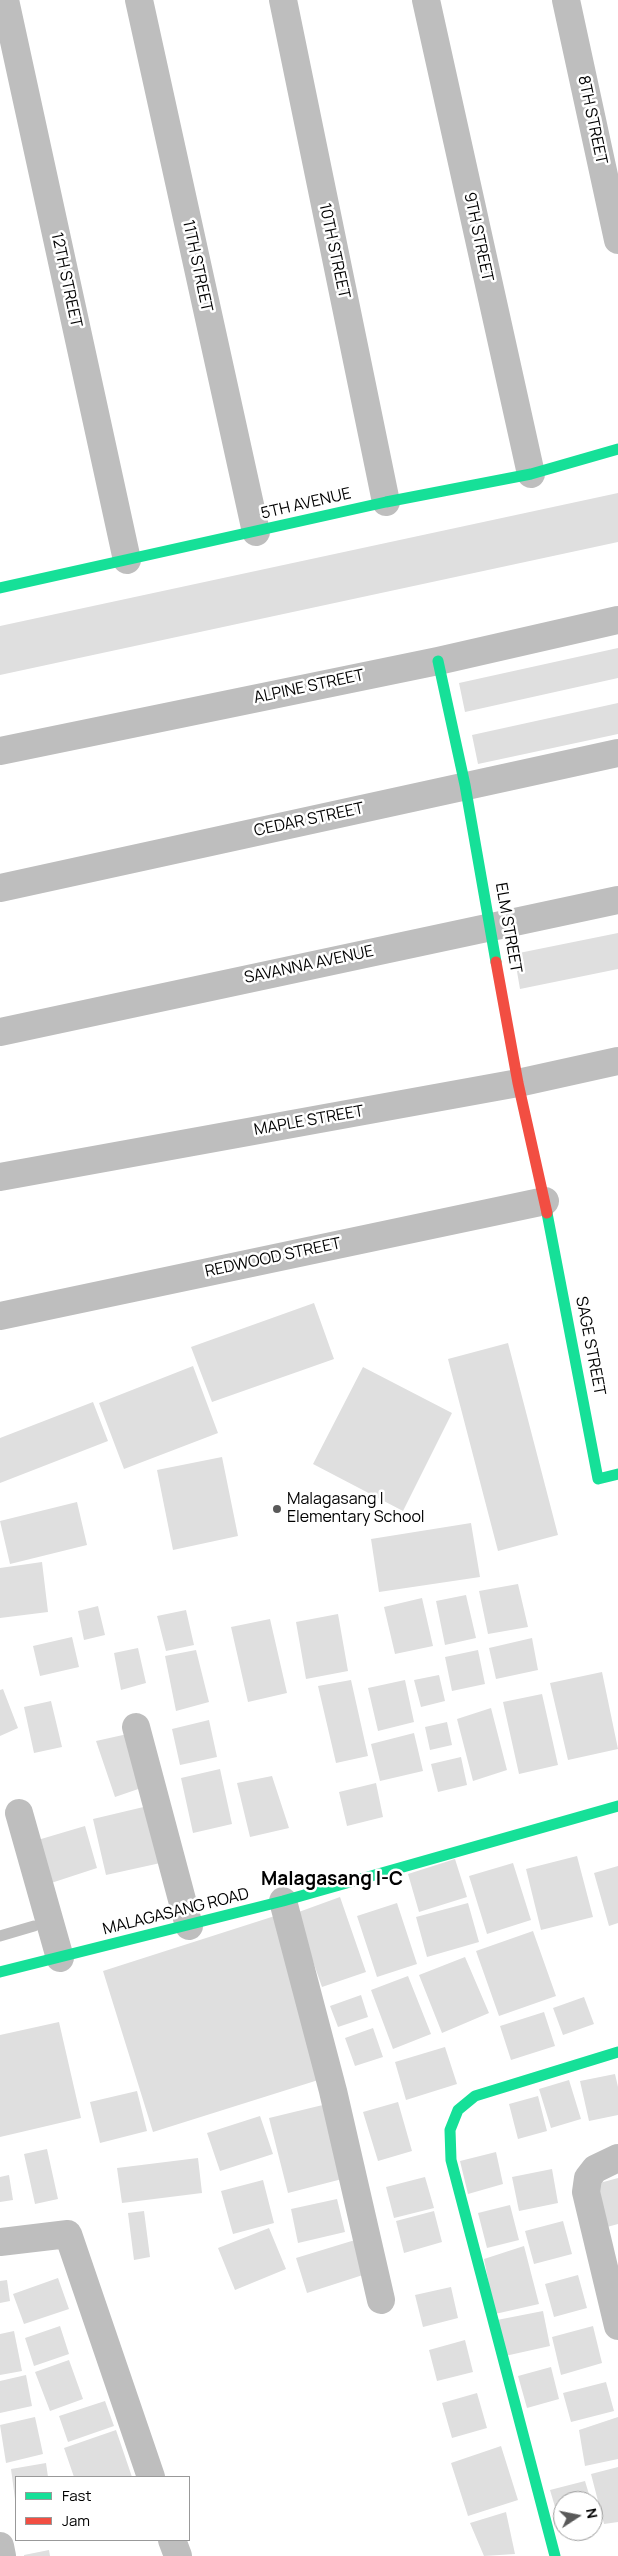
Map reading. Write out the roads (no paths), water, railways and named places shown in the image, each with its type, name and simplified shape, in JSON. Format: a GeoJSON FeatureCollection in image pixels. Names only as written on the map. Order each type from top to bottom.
{"type":"FeatureCollection","features":[{"type":"Feature","properties":{"kind":"street","name":"12TH STREET"},"geometry":{"type":"LineString","coordinates":[[5,0],[127,560]]}},
{"type":"Feature","properties":{"kind":"street","name":"11TH STREET"},"geometry":{"type":"LineString","coordinates":[[139,0],[256,532]]}},
{"type":"Feature","properties":{"kind":"street","name":"10TH STREET"},"geometry":{"type":"LineString","coordinates":[[282,0],[386,502]]}},
{"type":"Feature","properties":{"kind":"street","name":"9TH STREET"},"geometry":{"type":"LineString","coordinates":[[426,0],[531,474]]}},
{"type":"Feature","properties":{"kind":"street","name":"8TH STREET"},"geometry":{"type":"LineString","coordinates":[[566,0],[618,240]]}},
{"type":"Feature","properties":{"kind":"street","name":"5TH AVENUE"},"geometry":{"type":"LineString","coordinates":[[0,588],[386,502],[531,474],[618,449]]}},
{"type":"Feature","properties":{"kind":"street","name":"ALPINE STREET"},"geometry":{"type":"LineString","coordinates":[[0,751],[438,661],[618,620]]}},
{"type":"Feature","properties":{"kind":"street","name":"ELM STREET"},"geometry":{"type":"LineString","coordinates":[[438,661],[465,785],[492,926],[518,1084],[545,1201]]}},
{"type":"Feature","properties":{"kind":"street","name":"CEDAR STREET"},"geometry":{"type":"LineString","coordinates":[[0,888],[618,753]]}},
{"type":"Feature","properties":{"kind":"street","name":"SAVANNA AVENUE"},"geometry":{"type":"LineString","coordinates":[[0,1032],[618,900]]}},
{"type":"Feature","properties":{"kind":"street","name":"MAPLE STREET"},"geometry":{"type":"LineString","coordinates":[[0,1177],[518,1084],[618,1061]]}},
{"type":"Feature","properties":{"kind":"street","name":"REDWOOD STREET"},"geometry":{"type":"LineString","coordinates":[[0,1316],[545,1201]]}},
{"type":"Feature","properties":{"kind":"street","name":"SAGE STREET"},"geometry":{"type":"LineString","coordinates":[[545,1201],[598,1479],[618,1474]]}},
{"type":"Feature","properties":{"kind":"street"},"geometry":{"type":"LineString","coordinates":[[136,1727],[189,1926]]}},
{"type":"Feature","properties":{"kind":"street","name":"MALAGASANG ROAD"},"geometry":{"type":"LineString","coordinates":[[0,1972],[283,1901],[618,1806]]}},
{"type":"Feature","properties":{"kind":"street"},"geometry":{"type":"LineString","coordinates":[[19,1813],[60,1958]]}},
{"type":"Feature","properties":{"kind":"street"},"geometry":{"type":"LineString","coordinates":[[283,1901],[333,2091],[381,2300]]}},
{"type":"Feature","properties":{"kind":"street"},"geometry":{"type":"LineString","coordinates":[[555,2556],[451,2160],[450,2130],[458,2110],[475,2096],[618,2052]]}},
{"type":"Feature","properties":{"kind":"street"},"geometry":{"type":"LineString","coordinates":[[618,2158],[595,2170],[588,2178],[586,2192],[613,2290],[618,2326]]}},
{"type":"Feature","properties":{"kind":"street"},"geometry":{"type":"LineString","coordinates":[[0,2242],[68,2234],[151,2476]]}},
{"type":"Feature","properties":{"kind":"street"},"geometry":{"type":"LineString","coordinates":[[172,2541],[178,2556]]}},
{"type":"Feature","properties":{"kind":"street"},"geometry":{"type":"LineString","coordinates":[[0,2546],[2,2556]]}},
{"type":"Feature","properties":{"kind":"waterway"},"geometry":{"type":"LineString","coordinates":[[0,1936],[34,1926]]}},
{"type":"Feature","properties":{"kind":"place","name":"Malagasang I Elementary School"},"geometry":{"type":"Point","coordinates":[277,1509]}},
{"type":"Feature","properties":{"kind":"district","name":"Malagasang I-C"},"geometry":{"type":"Point","coordinates":[332,1880]}}]}
